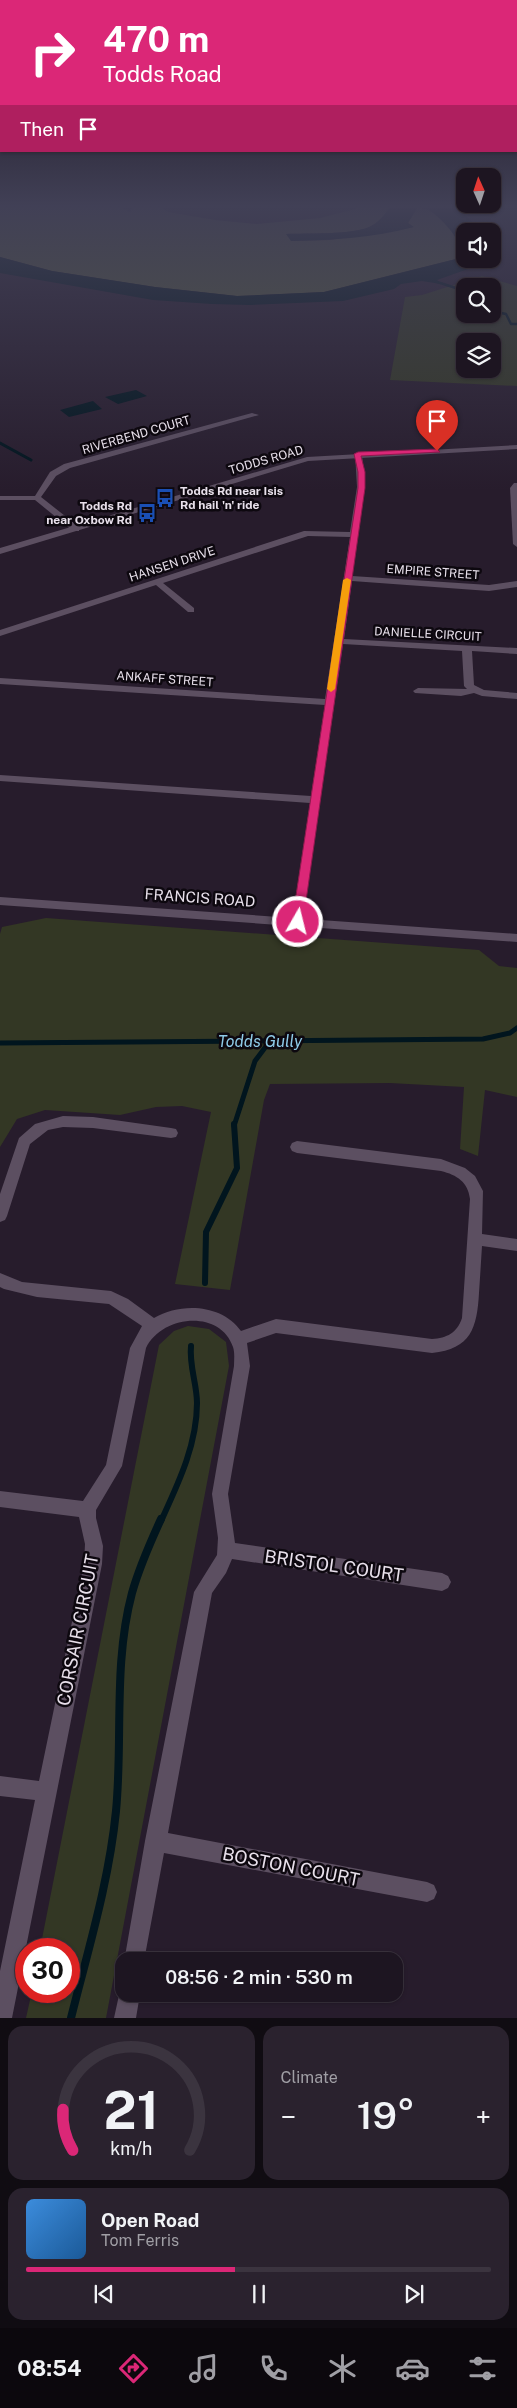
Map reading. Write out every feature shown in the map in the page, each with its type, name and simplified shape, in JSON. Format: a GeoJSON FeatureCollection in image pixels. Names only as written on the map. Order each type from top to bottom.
{"type":"FeatureCollection","features":[{"type":"Feature","properties":{"kind":"street","name":"RIVERBEND COURT"},"geometry":{"type":"LineString","coordinates":[[37,498],[53,474],[67,466],[255,416]]}},
{"type":"Feature","properties":{"kind":"street","name":"TODDS ROAD"},"geometry":{"type":"LineString","coordinates":[[0,551],[306,459],[358,454],[517,447]]}},
{"type":"Feature","properties":{"kind":"street"},"geometry":{"type":"LineString","coordinates":[[298,922],[314,800],[361,488],[358,454]]}},
{"type":"Feature","properties":{"kind":"street"},"geometry":{"type":"LineString","coordinates":[[517,485],[514,488],[517,544]]}},
{"type":"Feature","properties":{"kind":"street"},"geometry":{"type":"LineString","coordinates":[[0,498],[37,498],[76,529]]}},
{"type":"Feature","properties":{"kind":"street","name":"HANSEN DRIVE"},"geometry":{"type":"LineString","coordinates":[[0,634],[307,533],[354,536]]}},
{"type":"Feature","properties":{"kind":"street","name":"EMPIRE STREET"},"geometry":{"type":"LineString","coordinates":[[347,578],[489,588],[517,584]]}},
{"type":"Feature","properties":{"kind":"street"},"geometry":{"type":"LineString","coordinates":[[157,582],[191,610]]}},
{"type":"Feature","properties":{"kind":"street","name":"DANIELLE CIRCUIT"},"geometry":{"type":"LineString","coordinates":[[338,641],[517,652]]}},
{"type":"Feature","properties":{"kind":"street"},"geometry":{"type":"LineString","coordinates":[[467,649],[469,686],[474,690],[489,694],[517,696]]}},
{"type":"Feature","properties":{"kind":"street","name":"ANKAFF STREET"},"geometry":{"type":"LineString","coordinates":[[0,681],[329,702]]}},
{"type":"Feature","properties":{"kind":"street"},"geometry":{"type":"LineString","coordinates":[[418,691],[461,694],[474,690]]}},
{"type":"Feature","properties":{"kind":"street"},"geometry":{"type":"LineString","coordinates":[[0,778],[314,800]]}},
{"type":"Feature","properties":{"kind":"street","name":"FRANCIS ROAD"},"geometry":{"type":"LineString","coordinates":[[0,901],[517,938]]}},
{"type":"Feature","properties":{"kind":"street"},"geometry":{"type":"LineString","coordinates":[[0,1216],[24,1142],[29,1134],[39,1128],[67,1121],[171,1133]]}},
{"type":"Feature","properties":{"kind":"street"},"geometry":{"type":"LineString","coordinates":[[238,1340],[260,1330],[276,1326],[432,1346],[445,1345],[466,1330],[470,1318],[476,1190],[470,1179],[456,1169],[441,1165],[297,1147]]}},
{"type":"Feature","properties":{"kind":"street"},"geometry":{"type":"LineString","coordinates":[[475,1239],[517,1245]]}},
{"type":"Feature","properties":{"kind":"street"},"geometry":{"type":"LineString","coordinates":[[0,1280],[21,1288],[108,1298],[129,1308],[153,1326]]}},
{"type":"Feature","properties":{"kind":"street"},"geometry":{"type":"LineString","coordinates":[[0,1499],[88,1510],[93,1498],[109,1478],[114,1466],[138,1348],[144,1335],[153,1326],[177,1315],[191,1314],[206,1315],[232,1330],[242,1350],[242,1366],[220,1494],[220,1509],[226,1532],[227,1550],[222,1563],[210,1578],[203,1592],[136,1952]]}},
{"type":"Feature","properties":{"kind":"street","name":"CORSAIR CIRCUIT"},"geometry":{"type":"LineString","coordinates":[[1,2018],[93,1564],[94,1545],[88,1522],[88,1510]]}},
{"type":"Feature","properties":{"kind":"street","name":"BRISTOL COURT"},"geometry":{"type":"LineString","coordinates":[[227,1550],[442,1582]]}},
{"type":"Feature","properties":{"kind":"street"},"geometry":{"type":"LineString","coordinates":[[0,1786],[47,1792]]}},
{"type":"Feature","properties":{"kind":"street","name":"BOSTON COURT"},"geometry":{"type":"LineString","coordinates":[[155,1841],[427,1892]]}},
{"type":"Feature","properties":{"kind":"street"},"geometry":{"type":"LineString","coordinates":[[124,2018],[127,2002]]}},
{"type":"Feature","properties":{"kind":"green space"},"geometry":{"type":"Polygon","coordinates":[[[404,302],[456,302],[456,323],[501,323],[501,302],[517,302],[517,386],[390,380],[404,302]]]}},
{"type":"Feature","properties":{"kind":"green space"},"geometry":{"type":"Polygon","coordinates":[[[46,918],[479,950],[499,966],[517,968],[517,1097],[485,1090],[478,1156],[460,1149],[464,1087],[390,1083],[270,1084],[264,1100],[230,1290],[175,1284],[211,1112],[182,1106],[156,1107],[120,1115],[45,1110],[17,1119],[0,1147],[0,934],[2,927],[46,918]]]}},
{"type":"Feature","properties":{"kind":"green space"},"geometry":{"type":"Polygon","coordinates":[[[188,1326],[209,1329],[226,1342],[229,1366],[118,1952],[115,1952],[115,1970],[106,2018],[26,2018],[29,2003],[80,2003],[80,1938],[42,1938],[159,1345],[174,1331],[188,1326]]]}},
{"type":"Feature","properties":{"kind":"water"},"geometry":{"type":"Polygon","coordinates":[[[185,302],[316,302],[250,305],[185,302]]]}},
{"type":"Feature","properties":{"kind":"water"},"geometry":{"type":"Polygon","coordinates":[[[136,390],[147,396],[118,404],[105,397],[136,390]]]}},
{"type":"Feature","properties":{"kind":"water"},"geometry":{"type":"Polygon","coordinates":[[[93,401],[102,409],[69,417],[60,410],[93,401]]]}},
{"type":"Feature","properties":{"kind":"waterway","name":"Todds Gully"},"geometry":{"type":"LineString","coordinates":[[501,313],[506,314],[511,324],[517,324]]}},
{"type":"Feature","properties":{"kind":"waterway"},"geometry":{"type":"LineString","coordinates":[[0,443],[31,460]]}},
{"type":"Feature","properties":{"kind":"waterway","name":"Todds Gully"},"geometry":{"type":"LineString","coordinates":[[0,1043],[483,1039],[510,1033],[517,1028]]}},
{"type":"Feature","properties":{"kind":"waterway"},"geometry":{"type":"LineString","coordinates":[[234,1126],[255,1061],[270,1041]]}},
{"type":"Feature","properties":{"kind":"waterway"},"geometry":{"type":"LineString","coordinates":[[205,1283],[206,1232],[237,1168],[234,1126]]}},
{"type":"Feature","properties":{"kind":"waterway"},"geometry":{"type":"LineString","coordinates":[[161,1521],[174,1493],[194,1434],[197,1403],[191,1361],[191,1346]]}},
{"type":"Feature","properties":{"kind":"waterway"},"geometry":{"type":"LineString","coordinates":[[71,2018],[97,1916],[113,1837],[118,1784],[120,1674],[126,1620],[138,1574],[161,1519]]}},
{"type":"Feature","properties":{"kind":"slow traffic"},"geometry":{"type":"LineString","coordinates":[[331,689],[347,580]]}},
{"type":"Feature","properties":{"kind":"place","name":"Todds Rd near Isis Rd hail 'n' ride"},"geometry":{"type":"Point","coordinates":[165,498]}},
{"type":"Feature","properties":{"kind":"place","name":"Todds Rd near Oxbow Rd"},"geometry":{"type":"Point","coordinates":[147,513]}},
{"type":"Feature","properties":{"kind":"route"},"geometry":{"type":"LineString","coordinates":[[298,922],[314,800],[361,488],[358,454],[437,451]]}}]}
